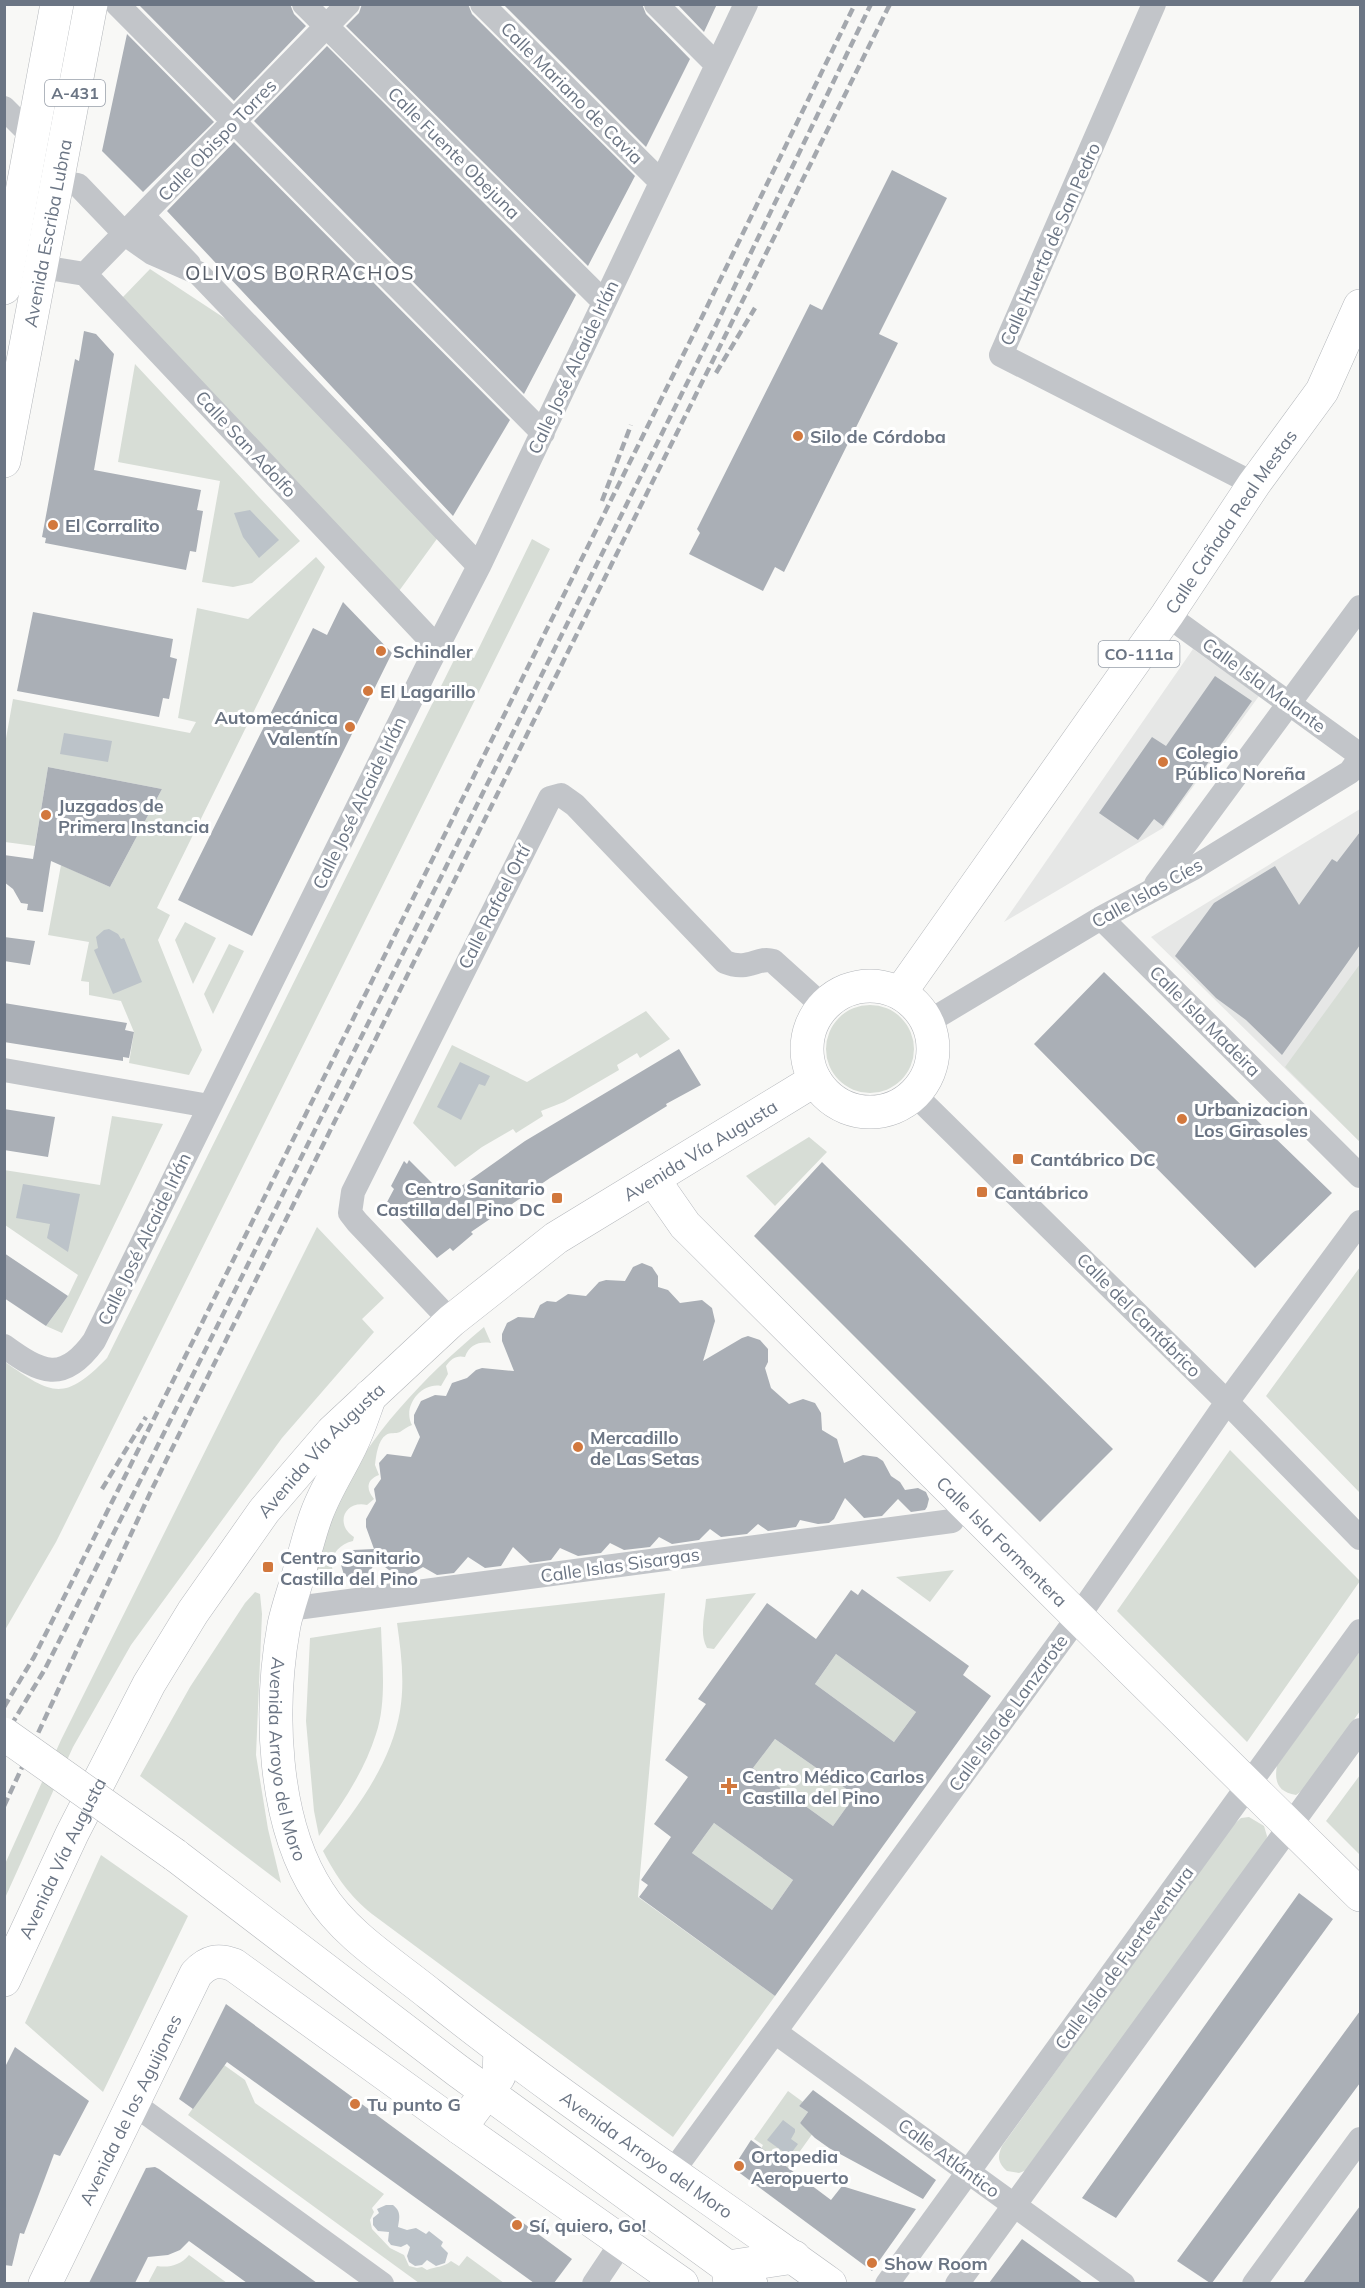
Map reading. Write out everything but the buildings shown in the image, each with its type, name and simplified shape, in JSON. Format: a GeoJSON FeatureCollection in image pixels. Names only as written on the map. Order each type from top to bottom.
{"type":"FeatureCollection","features":[{"type":"Feature","properties":{"kind":"main road","name":"Avenida Escriba Lubna"},"geometry":{"type":"LineString","coordinates":[[4,288],[57,4]]}},
{"type":"Feature","properties":{"kind":"main road","name":"Avenida Escriba Lubna"},"geometry":{"type":"LineString","coordinates":[[4,461],[91,4]]}},
{"type":"Feature","properties":{"kind":"main road","name":"Calle Cañada Real Mestas"},"geometry":{"type":"LineString","coordinates":[[900,993],[1167,615],[1254,484],[1322,391],[1360,306]]}},
{"type":"Feature","properties":{"kind":"main road"},"geometry":{"type":"LineString","coordinates":[[859,987],[880,987],[900,993],[916,1005],[927,1022],[932,1037],[933,1052],[924,1082],[914,1094],[899,1105],[881,1111],[861,1111],[843,1106],[827,1095],[815,1080],[808,1062],[808,1042],[813,1023],[824,1007],[840,994],[859,987]]}},
{"type":"Feature","properties":{"kind":"main road","name":"Avenida Vía Augusta"},"geometry":{"type":"LineString","coordinates":[[4,1980],[72,1834],[149,1684],[193,1612],[264,1511],[332,1432],[451,1321],[556,1238],[815,1080]]}},
{"type":"Feature","properties":{"kind":"main road","name":"Calle Isla Formentera"},"geometry":{"type":"LineString","coordinates":[[653,1179],[685,1225],[1360,1895]]}},
{"type":"Feature","properties":{"kind":"main road","name":"Avenida Arroyo del Moro"},"geometry":{"type":"LineString","coordinates":[[370,1396],[352,1445],[334,1474],[316,1515],[286,1616],[278,1669],[277,1719],[287,1814],[304,1867],[325,1902],[349,1930],[500,2049],[830,2283]]}},
{"type":"Feature","properties":{"kind":"main road"},"geometry":{"type":"LineString","coordinates":[[4,1734],[175,1854],[736,2278],[794,2257]]}},
{"type":"Feature","properties":{"kind":"main road","name":"Avenida de los Aguijones"},"geometry":{"type":"LineString","coordinates":[[45,2283],[196,1974],[213,1962],[223,1961],[234,1965],[460,2128]]}},
{"type":"Feature","properties":{"kind":"main road"},"geometry":{"type":"LineString","coordinates":[[500,2049],[499,2076],[460,2128],[682,2283]]}},
{"type":"Feature","properties":{"kind":"street"},"geometry":{"type":"LineString","coordinates":[[117,4],[543,433]]}},
{"type":"Feature","properties":{"kind":"street","name":"Calle Fuente Obejuna"},"geometry":{"type":"LineString","coordinates":[[304,4],[604,302]]}},
{"type":"Feature","properties":{"kind":"street","name":"Calle Obispo Torres"},"geometry":{"type":"LineString","coordinates":[[85,274],[348,4]]}},
{"type":"Feature","properties":{"kind":"street","name":"Calle Mariano de Cavia"},"geometry":{"type":"LineString","coordinates":[[482,4],[662,182]]}},
{"type":"Feature","properties":{"kind":"street"},"geometry":{"type":"LineString","coordinates":[[656,4],[717,64]]}},
{"type":"Feature","properties":{"kind":"street","name":"Calle José Alcaide Irlán"},"geometry":{"type":"LineString","coordinates":[[4,1346],[30,1364],[51,1370],[64,1368],[77,1361],[94,1341],[479,566],[746,4]]}},
{"type":"Feature","properties":{"kind":"street","name":"Calle Huerta de San Pedro"},"geometry":{"type":"LineString","coordinates":[[1154,4],[1001,355],[1254,484]]}},
{"type":"Feature","properties":{"kind":"street"},"geometry":{"type":"LineString","coordinates":[[4,108],[33,136]]}},
{"type":"Feature","properties":{"kind":"street"},"geometry":{"type":"LineString","coordinates":[[20,204],[58,182],[78,184],[125,234],[152,253],[198,273]]}},
{"type":"Feature","properties":{"kind":"street"},"geometry":{"type":"LineString","coordinates":[[143,216],[479,566]]}},
{"type":"Feature","properties":{"kind":"street"},"geometry":{"type":"LineString","coordinates":[[42,267],[85,274]]}},
{"type":"Feature","properties":{"kind":"street","name":"Calle San Adolfo"},"geometry":{"type":"LineString","coordinates":[[85,274],[437,647]]}},
{"type":"Feature","properties":{"kind":"street"},"geometry":{"type":"LineString","coordinates":[[1152,888],[1360,608]]}},
{"type":"Feature","properties":{"kind":"street","name":"Calle Isla Malante"},"geometry":{"type":"LineString","coordinates":[[1167,615],[1360,757]]}},
{"type":"Feature","properties":{"kind":"street","name":"Calle Islas Cíes"},"geometry":{"type":"LineString","coordinates":[[927,1022],[1152,888],[1192,869],[1350,772],[1360,757]]}},
{"type":"Feature","properties":{"kind":"street","name":"Calle Rafael Ortí"},"geometry":{"type":"LineString","coordinates":[[451,1321],[364,1231],[350,1213],[350,1202],[358,1181],[549,798],[561,795],[575,805],[725,962],[741,966],[765,960],[773,961],[824,1007]]}},
{"type":"Feature","properties":{"kind":"street","name":"Calle Isla Madeira"},"geometry":{"type":"LineString","coordinates":[[1101,918],[1360,1176]]}},
{"type":"Feature","properties":{"kind":"street"},"geometry":{"type":"LineString","coordinates":[[4,1070],[209,1106]]}},
{"type":"Feature","properties":{"kind":"street","name":"Calle del Cantábrico"},"geometry":{"type":"LineString","coordinates":[[914,1094],[1227,1402],[1360,1538]]}},
{"type":"Feature","properties":{"kind":"street","name":"Calle Isla de Lanzarote"},"geometry":{"type":"LineString","coordinates":[[673,2172],[1078,1617],[1227,1402],[1360,1222]]}},
{"type":"Feature","properties":{"kind":"street","name":"Calle Islas Sisargas"},"geometry":{"type":"LineString","coordinates":[[286,1616],[952,1521]]}},
{"type":"Feature","properties":{"kind":"street","name":"Calle Islas Sisargas"},"geometry":{"type":"LineString","coordinates":[[286,1616],[693,1570]]}},
{"type":"Feature","properties":{"kind":"street","name":"Calle Isla de Fuerteventura"},"geometry":{"type":"LineString","coordinates":[[887,2283],[1360,1631]]}},
{"type":"Feature","properties":{"kind":"street"},"geometry":{"type":"LineString","coordinates":[[957,2283],[1360,1730]]}},
{"type":"Feature","properties":{"kind":"street","name":"Calle Atlántico"},"geometry":{"type":"LineString","coordinates":[[775,2032],[1123,2283]]}},
{"type":"Feature","properties":{"kind":"street"},"geometry":{"type":"LineString","coordinates":[[134,2104],[382,2283]]}},
{"type":"Feature","properties":{"kind":"street"},"geometry":{"type":"LineString","coordinates":[[1254,2283],[1360,2139]]}},
{"type":"Feature","properties":{"kind":"street"},"geometry":{"type":"LineString","coordinates":[[594,2283],[622,2242]]}},
{"type":"Feature","properties":{"kind":"shaded area"},"geometry":{"type":"Polygon","coordinates":[[[150,269],[247,333],[439,536],[399,591],[122,298],[150,269]]]}},
{"type":"Feature","properties":{"kind":"shaded area"},"geometry":{"type":"Polygon","coordinates":[[[135,364],[300,541],[252,583],[233,587],[202,582],[220,481],[118,462],[135,364]]]}},
{"type":"Feature","properties":{"kind":"shaded area"},"geometry":{"type":"Polygon","coordinates":[[[250,510],[279,540],[259,558],[243,537],[234,513],[250,510]]]}},
{"type":"Feature","properties":{"kind":"shaded area"},"geometry":{"type":"Polygon","coordinates":[[[532,539],[550,549],[56,1542],[5,1630],[5,1362],[34,1381],[57,1389],[79,1382],[107,1358],[458,652],[474,658],[532,539]]]}},
{"type":"Feature","properties":{"kind":"shaded area"},"geometry":{"type":"Polygon","coordinates":[[[316,557],[325,567],[157,908],[170,915],[158,940],[202,1050],[189,1075],[129,1063],[134,1032],[121,1001],[89,995],[89,982],[81,981],[89,942],[48,935],[61,865],[110,887],[162,789],[48,767],[35,846],[5,842],[5,744],[13,699],[190,733],[196,722],[178,718],[197,608],[248,619],[316,557]]]}},
{"type":"Feature","properties":{"kind":"shaded area","name":"Colegio Público Noreña"},"geometry":{"type":"Polygon","coordinates":[[[1193,649],[1259,696],[1163,828],[1004,922],[1193,649]]]}},
{"type":"Feature","properties":{"kind":"shaded area"},"geometry":{"type":"Polygon","coordinates":[[[64,733],[112,741],[108,762],[60,754],[64,733]]]}},
{"type":"Feature","properties":{"kind":"shaded area"},"geometry":{"type":"Polygon","coordinates":[[[1360,809],[1360,1142],[1151,937],[1360,809]]]}},
{"type":"Feature","properties":{"kind":"shaded area"},"geometry":{"type":"Polygon","coordinates":[[[185,922],[216,938],[193,984],[175,940],[185,922]]]}},
{"type":"Feature","properties":{"kind":"shaded area"},"geometry":{"type":"Polygon","coordinates":[[[109,929],[118,934],[121,939],[124,938],[142,982],[113,994],[94,950],[98,948],[96,937],[109,929]]]}},
{"type":"Feature","properties":{"kind":"shaded area"},"geometry":{"type":"Polygon","coordinates":[[[229,944],[244,951],[213,1014],[204,994],[229,944]]]}},
{"type":"Feature","properties":{"kind":"shaded area"},"geometry":{"type":"Polygon","coordinates":[[[1360,964],[1360,1142],[1285,1067],[1360,964]]]}},
{"type":"Feature","properties":{"kind":"shaded area"},"geometry":{"type":"Polygon","coordinates":[[[870,1005],[887,1008],[901,1018],[911,1032],[914,1049],[911,1066],[901,1080],[887,1090],[870,1093],[853,1090],[839,1080],[829,1066],[826,1049],[829,1032],[839,1018],[853,1008],[870,1005]]]}},
{"type":"Feature","properties":{"kind":"shaded area"},"geometry":{"type":"Polygon","coordinates":[[[646,1011],[670,1039],[640,1058],[637,1053],[617,1065],[619,1070],[564,1102],[541,1111],[543,1116],[516,1133],[513,1129],[482,1147],[455,1167],[413,1123],[452,1045],[527,1082],[646,1011]]]}},
{"type":"Feature","properties":{"kind":"shaded area"},"geometry":{"type":"Polygon","coordinates":[[[460,1062],[490,1076],[485,1086],[479,1084],[461,1120],[437,1107],[460,1062]]]}},
{"type":"Feature","properties":{"kind":"shaded area"},"geometry":{"type":"Polygon","coordinates":[[[112,1116],[163,1124],[62,1333],[46,1326],[68,1296],[78,1275],[5,1225],[4,1170],[100,1185],[112,1116]]]}},
{"type":"Feature","properties":{"kind":"shaded area"},"geometry":{"type":"Polygon","coordinates":[[[809,1137],[827,1152],[775,1206],[746,1176],[809,1137]]]}},
{"type":"Feature","properties":{"kind":"shaded area"},"geometry":{"type":"Polygon","coordinates":[[[23,1184],[80,1194],[68,1252],[47,1238],[50,1224],[16,1218],[23,1184]]]}},
{"type":"Feature","properties":{"kind":"shaded area"},"geometry":{"type":"Polygon","coordinates":[[[317,1227],[384,1298],[362,1319],[374,1332],[282,1438],[131,1645],[73,1747],[5,1898],[5,1864],[61,1740],[317,1227]]]}},
{"type":"Feature","properties":{"kind":"shaded area"},"geometry":{"type":"Polygon","coordinates":[[[1360,1267],[1360,1493],[1266,1396],[1360,1267]]]}},
{"type":"Feature","properties":{"kind":"shaded area"},"geometry":{"type":"Polygon","coordinates":[[[484,1327],[491,1343],[475,1345],[469,1349],[465,1357],[456,1357],[452,1360],[446,1366],[448,1374],[441,1386],[427,1388],[415,1397],[410,1411],[412,1425],[400,1432],[383,1437],[375,1465],[379,1475],[372,1479],[369,1485],[374,1499],[367,1505],[353,1506],[345,1514],[344,1526],[354,1537],[353,1541],[341,1546],[334,1555],[332,1566],[337,1578],[305,1584],[331,1515],[348,1480],[364,1455],[381,1431],[419,1387],[484,1327]]]}},
{"type":"Feature","properties":{"kind":"shaded area"},"geometry":{"type":"Polygon","coordinates":[[[1230,1450],[1360,1581],[1247,1742],[1117,1611],[1230,1450]]]}},
{"type":"Feature","properties":{"kind":"shaded area"},"geometry":{"type":"Polygon","coordinates":[[[954,1570],[930,1602],[896,1577],[954,1570]]]}},
{"type":"Feature","properties":{"kind":"shaded area"},"geometry":{"type":"Polygon","coordinates":[[[255,1592],[260,1594],[262,1614],[256,1755],[268,1829],[281,1883],[140,1776],[190,1687],[245,1603],[255,1592]]]}},
{"type":"Feature","properties":{"kind":"shaded area"},"geometry":{"type":"Polygon","coordinates":[[[665,1593],[638,1897],[775,1996],[673,2137],[372,1914],[344,1886],[323,1851],[371,1786],[395,1731],[402,1689],[397,1623],[665,1593]]]}},
{"type":"Feature","properties":{"kind":"shaded area"},"geometry":{"type":"Polygon","coordinates":[[[756,1593],[714,1649],[707,1648],[703,1637],[706,1599],[756,1593]]]}},
{"type":"Feature","properties":{"kind":"shaded area"},"geometry":{"type":"Polygon","coordinates":[[[381,1627],[383,1695],[376,1734],[359,1775],[319,1836],[314,1811],[306,1721],[310,1638],[381,1627]]]}},
{"type":"Feature","properties":{"kind":"shaded area"},"geometry":{"type":"Polygon","coordinates":[[[1360,1651],[1360,1711],[1306,1788],[1296,1795],[1290,1794],[1281,1789],[1277,1781],[1277,1765],[1360,1651]]]}},
{"type":"Feature","properties":{"kind":"shaded area"},"geometry":{"type":"Polygon","coordinates":[[[836,1654],[916,1712],[894,1742],[815,1684],[836,1654]]]}},
{"type":"Feature","properties":{"kind":"shaded area"},"geometry":{"type":"Polygon","coordinates":[[[775,1739],[855,1795],[833,1826],[753,1768],[775,1739]]]}},
{"type":"Feature","properties":{"kind":"shaded area"},"geometry":{"type":"Polygon","coordinates":[[[1360,1775],[1360,1855],[1326,1821],[1360,1775]]]}},
{"type":"Feature","properties":{"kind":"shaded area"},"geometry":{"type":"Polygon","coordinates":[[[1249,1817],[1264,1826],[1267,1836],[1266,1843],[1027,2170],[1019,2173],[1007,2171],[999,2160],[1002,2146],[1232,1826],[1241,1818],[1249,1817]]]}},
{"type":"Feature","properties":{"kind":"shaded area"},"geometry":{"type":"Polygon","coordinates":[[[714,1823],[793,1880],[772,1910],[692,1853],[714,1823]]]}},
{"type":"Feature","properties":{"kind":"shaded area"},"geometry":{"type":"Polygon","coordinates":[[[101,1855],[188,1916],[103,2092],[25,2023],[101,1855]]]}},
{"type":"Feature","properties":{"kind":"shaded area"},"geometry":{"type":"Polygon","coordinates":[[[224,2065],[245,2080],[255,2103],[384,2194],[372,2208],[374,2212],[370,2220],[372,2229],[390,2248],[404,2255],[409,2266],[422,2267],[427,2270],[451,2261],[459,2266],[467,2256],[504,2283],[419,2283],[188,2115],[224,2065]]]}},
{"type":"Feature","properties":{"kind":"shaded area"},"geometry":{"type":"Polygon","coordinates":[[[788,2091],[803,2102],[799,2106],[808,2112],[800,2123],[813,2133],[788,2168],[760,2151],[763,2145],[754,2139],[788,2091]]]}},
{"type":"Feature","properties":{"kind":"shaded area"},"geometry":{"type":"Polygon","coordinates":[[[783,2120],[795,2129],[791,2139],[798,2144],[789,2156],[767,2140],[783,2120]]]}},
{"type":"Feature","properties":{"kind":"shaded area"},"geometry":{"type":"Polygon","coordinates":[[[393,2205],[398,2210],[398,2227],[407,2230],[416,2228],[426,2234],[429,2231],[443,2242],[441,2246],[448,2253],[445,2263],[436,2266],[427,2260],[422,2265],[415,2266],[409,2262],[407,2256],[410,2247],[407,2244],[401,2247],[391,2245],[388,2241],[389,2232],[378,2231],[373,2225],[373,2218],[379,2213],[377,2209],[393,2205]]]}},
{"type":"Feature","properties":{"kind":"shaded area"},"geometry":{"type":"Polygon","coordinates":[[[189,2255],[227,2283],[148,2283],[157,2266],[174,2265],[189,2255]]]}},
{"type":"Feature","properties":{"kind":"railway"},"geometry":{"type":"LineString","coordinates":[[4,1707],[34,1657],[192,1343],[855,4]]}},
{"type":"Feature","properties":{"kind":"railway"},"geometry":{"type":"LineString","coordinates":[[4,1737],[45,1669],[146,1469],[716,325],[871,4]]}},
{"type":"Feature","properties":{"kind":"railway"},"geometry":{"type":"LineString","coordinates":[[4,1806],[153,1487],[890,4]]}},
{"type":"Feature","properties":{"kind":"railway"},"geometry":{"type":"LineString","coordinates":[[716,373],[755,308]]}},
{"type":"Feature","properties":{"kind":"railway"},"geometry":{"type":"LineString","coordinates":[[602,501],[631,425]]}},
{"type":"Feature","properties":{"kind":"railway"},"geometry":{"type":"LineString","coordinates":[[102,1489],[146,1417]]}},
{"type":"Feature","properties":{"kind":"place","name":"Silo de Córdoba"},"geometry":{"type":"Point","coordinates":[798,436]}},
{"type":"Feature","properties":{"kind":"place","name":"El Corralito"},"geometry":{"type":"Point","coordinates":[53,525]}},
{"type":"Feature","properties":{"kind":"place","name":"Schindler"},"geometry":{"type":"Point","coordinates":[381,651]}},
{"type":"Feature","properties":{"kind":"place","name":"El Lagarillo"},"geometry":{"type":"Point","coordinates":[368,691]}},
{"type":"Feature","properties":{"kind":"place","name":"Automecánica Valentín"},"geometry":{"type":"Point","coordinates":[350,727]}},
{"type":"Feature","properties":{"kind":"place","name":"Colegio Público Noreña"},"geometry":{"type":"Point","coordinates":[1163,762]}},
{"type":"Feature","properties":{"kind":"place","name":"Juzgados de Primera Instancia"},"geometry":{"type":"Point","coordinates":[46,815]}},
{"type":"Feature","properties":{"kind":"place","name":"Urbanizacion Los Girasoles"},"geometry":{"type":"Point","coordinates":[1182,1119]}},
{"type":"Feature","properties":{"kind":"place","name":"Cantábrico DC"},"geometry":{"type":"Point","coordinates":[1018,1159]}},
{"type":"Feature","properties":{"kind":"place","name":"Cantábrico"},"geometry":{"type":"Point","coordinates":[982,1192]}},
{"type":"Feature","properties":{"kind":"place","name":"Centro Sanitario Castilla del Pino DC"},"geometry":{"type":"Point","coordinates":[557,1198]}},
{"type":"Feature","properties":{"kind":"place","name":"Mercadillo de Las Setas"},"geometry":{"type":"Point","coordinates":[578,1447]}},
{"type":"Feature","properties":{"kind":"place","name":"Centro Sanitario Castilla del Pino"},"geometry":{"type":"Point","coordinates":[268,1567]}},
{"type":"Feature","properties":{"kind":"place","name":"Centro Médico Carlos Castilla del Pino"},"geometry":{"type":"Point","coordinates":[729,1786]}},
{"type":"Feature","properties":{"kind":"place","name":"Tu punto G"},"geometry":{"type":"Point","coordinates":[355,2104]}},
{"type":"Feature","properties":{"kind":"place","name":"Ortopedia Aeropuerto"},"geometry":{"type":"Point","coordinates":[739,2166]}},
{"type":"Feature","properties":{"kind":"place","name":"Sí, quiero, Go!"},"geometry":{"type":"Point","coordinates":[517,2225]}},
{"type":"Feature","properties":{"kind":"place","name":"Show Room"},"geometry":{"type":"Point","coordinates":[872,2263]}},
{"type":"Feature","properties":{"kind":"district","name":"OLIVOS BORRACHOS"},"geometry":{"type":"Point","coordinates":[300,272]}}]}
